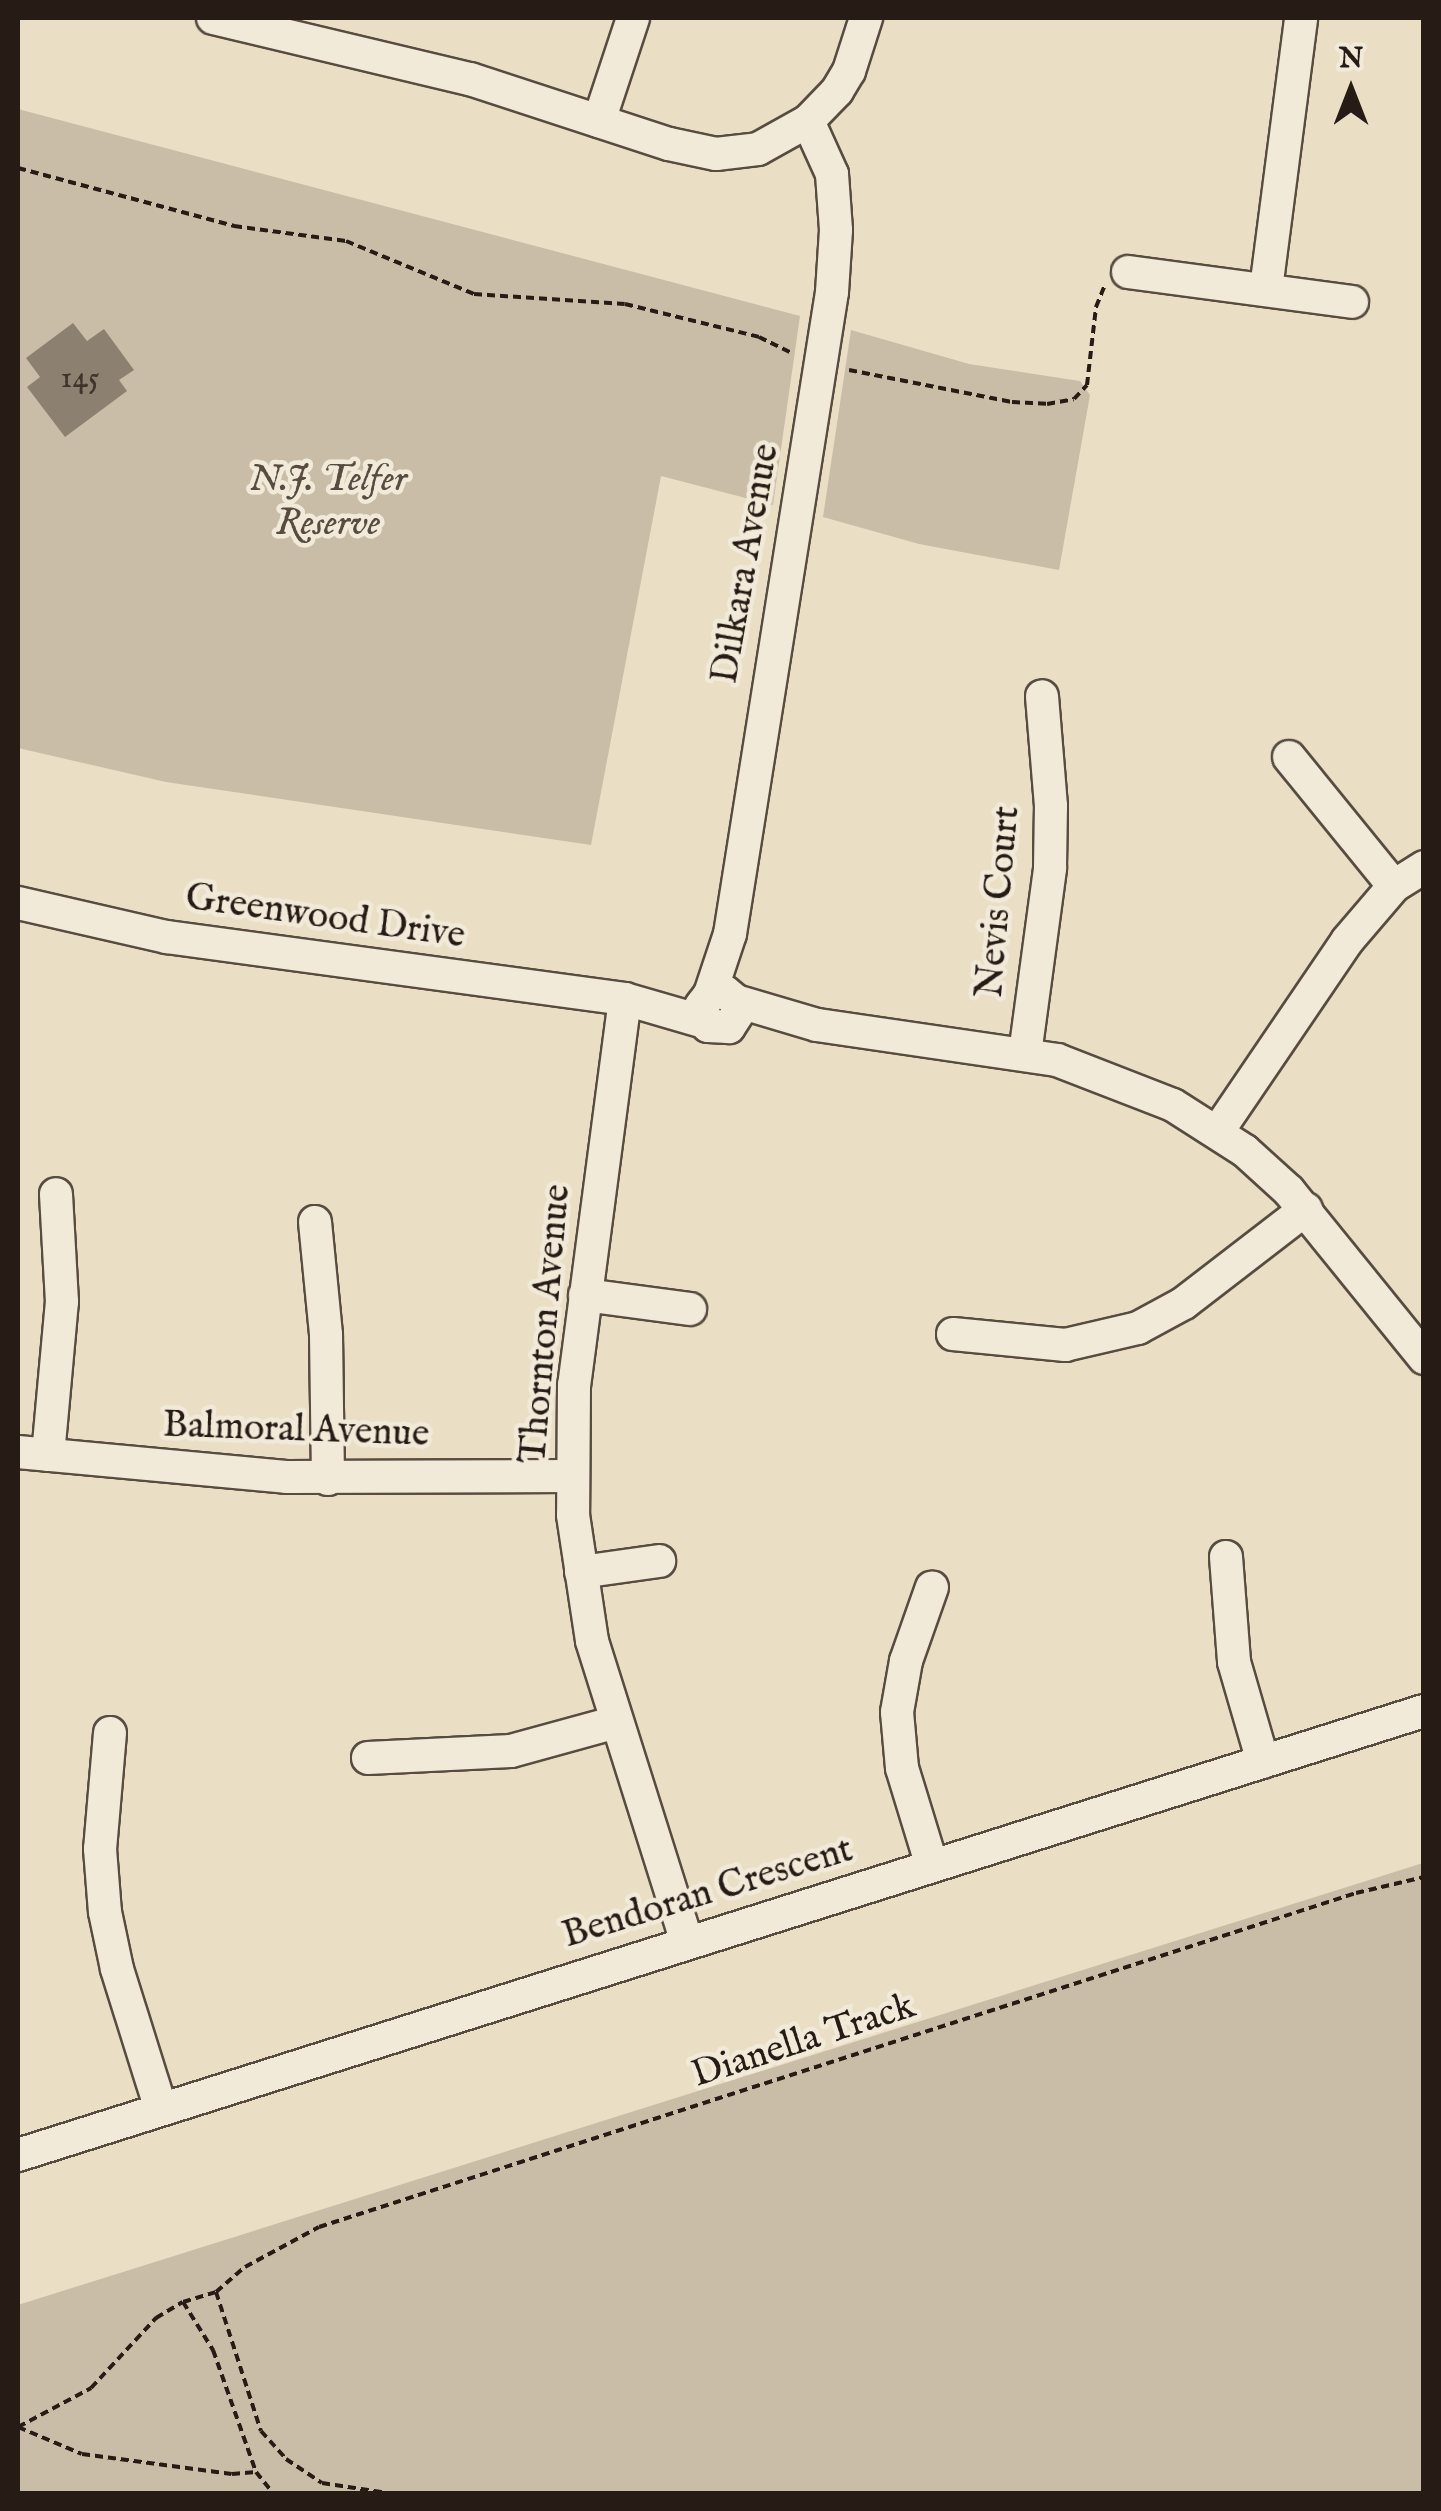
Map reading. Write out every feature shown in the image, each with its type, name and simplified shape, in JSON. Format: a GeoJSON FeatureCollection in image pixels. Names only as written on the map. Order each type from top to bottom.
{"type":"FeatureCollection","features":[{"type":"Feature","properties":{"kind":"street"},"geometry":{"type":"LineString","coordinates":[[212,18],[328,31],[598,121],[697,152],[716,154],[758,149],[802,126],[838,91],[849,71],[866,18]]}},
{"type":"Feature","properties":{"kind":"street"},"geometry":{"type":"LineString","coordinates":[[598,121],[632,18]]}},
{"type":"Feature","properties":{"kind":"street"},"geometry":{"type":"LineString","coordinates":[[1266,290],[1302,18]]}},
{"type":"Feature","properties":{"kind":"street","name":"Dilkara Avenue"},"geometry":{"type":"LineString","coordinates":[[720,1007],[832,292],[835,208],[802,126]]}},
{"type":"Feature","properties":{"kind":"street"},"geometry":{"type":"LineString","coordinates":[[1128,272],[1352,302]]}},
{"type":"Feature","properties":{"kind":"street","name":"Nevis Court"},"geometry":{"type":"LineString","coordinates":[[1025,1054],[1050,868],[1051,806],[1042,696]]}},
{"type":"Feature","properties":{"kind":"street"},"geometry":{"type":"LineString","coordinates":[[1289,758],[1394,886]]}},
{"type":"Feature","properties":{"kind":"street"},"geometry":{"type":"LineString","coordinates":[[1218,1130],[1347,941],[1394,886],[1424,867]]}},
{"type":"Feature","properties":{"kind":"street","name":"Greenwood Drive"},"geometry":{"type":"LineString","coordinates":[[18,903],[167,937],[624,999],[720,1007],[817,1025],[1025,1054],[1118,1080],[1218,1130],[1306,1209],[1424,1358]]}},
{"type":"Feature","properties":{"kind":"street","name":"Thornton Avenue"},"geometry":{"type":"LineString","coordinates":[[624,999],[585,1295],[571,1426],[571,1476],[592,1641],[687,1942]]}},
{"type":"Feature","properties":{"kind":"street"},"geometry":{"type":"LineString","coordinates":[[33,1454],[62,1302],[56,1194]]}},
{"type":"Feature","properties":{"kind":"street"},"geometry":{"type":"LineString","coordinates":[[953,1334],[1065,1346],[1138,1328],[1184,1303],[1306,1209]]}},
{"type":"Feature","properties":{"kind":"street"},"geometry":{"type":"LineString","coordinates":[[315,1222],[326,1335],[328,1479]]}},
{"type":"Feature","properties":{"kind":"street"},"geometry":{"type":"LineString","coordinates":[[585,1295],[690,1309]]}},
{"type":"Feature","properties":{"kind":"street","name":"Balmoral Avenue"},"geometry":{"type":"LineString","coordinates":[[33,1454],[328,1479],[571,1476]]}},
{"type":"Feature","properties":{"kind":"street"},"geometry":{"type":"LineString","coordinates":[[1226,1557],[1234,1662],[1263,1762]]}},
{"type":"Feature","properties":{"kind":"street"},"geometry":{"type":"LineString","coordinates":[[581,1572],[659,1561]]}},
{"type":"Feature","properties":{"kind":"street"},"geometry":{"type":"LineString","coordinates":[[932,1587],[906,1661],[898,1712],[902,1768],[932,1866]]}},
{"type":"Feature","properties":{"kind":"street","name":"Bendoran Crescent"},"geometry":{"type":"LineString","coordinates":[[18,2154],[1424,1711]]}},
{"type":"Feature","properties":{"kind":"street"},"geometry":{"type":"LineString","coordinates":[[368,1758],[511,1751],[616,1722]]}},
{"type":"Feature","properties":{"kind":"street"},"geometry":{"type":"LineString","coordinates":[[110,1732],[100,1849],[105,1912],[117,1969],[161,2109]]}},
{"type":"Feature","properties":{"kind":"path"},"geometry":{"type":"LineString","coordinates":[[18,168],[234,226],[346,241],[474,294],[625,304],[759,337],[785,351],[844,362],[843,368],[931,389],[1012,402],[1060,403],[1074,399],[1086,385],[1096,307],[1108,270],[1128,272]]}},
{"type":"Feature","properties":{"kind":"path","name":"Dianella Track"},"geometry":{"type":"LineString","coordinates":[[18,2427],[92,2388],[156,2318],[184,2302],[216,2292],[246,2267],[319,2228],[1338,1900],[1424,1877]]}},
{"type":"Feature","properties":{"kind":"path"},"geometry":{"type":"LineString","coordinates":[[216,2292],[260,2431],[286,2460],[322,2482],[394,2494]]}},
{"type":"Feature","properties":{"kind":"path"},"geometry":{"type":"LineString","coordinates":[[184,2302],[213,2350],[256,2472],[274,2494]]}},
{"type":"Feature","properties":{"kind":"path"},"geometry":{"type":"LineString","coordinates":[[18,2427],[82,2454],[232,2474],[256,2472]]}},
{"type":"Feature","properties":{"kind":"green space","name":"N.J. Telfer Reserve"},"geometry":{"type":"Polygon","coordinates":[[[18,109],[800,316],[773,505],[661,476],[591,845],[166,782],[18,748],[18,109]]]}},
{"type":"Feature","properties":{"kind":"green space"},"geometry":{"type":"Polygon","coordinates":[[[851,330],[969,364],[1080,381],[1090,395],[1059,570],[919,544],[823,517],[851,330]]]}},
{"type":"Feature","properties":{"kind":"green space"},"geometry":{"type":"Polygon","coordinates":[[[1423,1863],[1423,2493],[18,2493],[18,2305],[1423,1863]]]}},
{"type":"Feature","properties":{"kind":"building"},"geometry":{"type":"Polygon","coordinates":[[[73,323],[87,341],[104,329],[134,370],[119,380],[127,391],[65,437],[27,387],[40,377],[26,358],[73,323]]]}}]}
